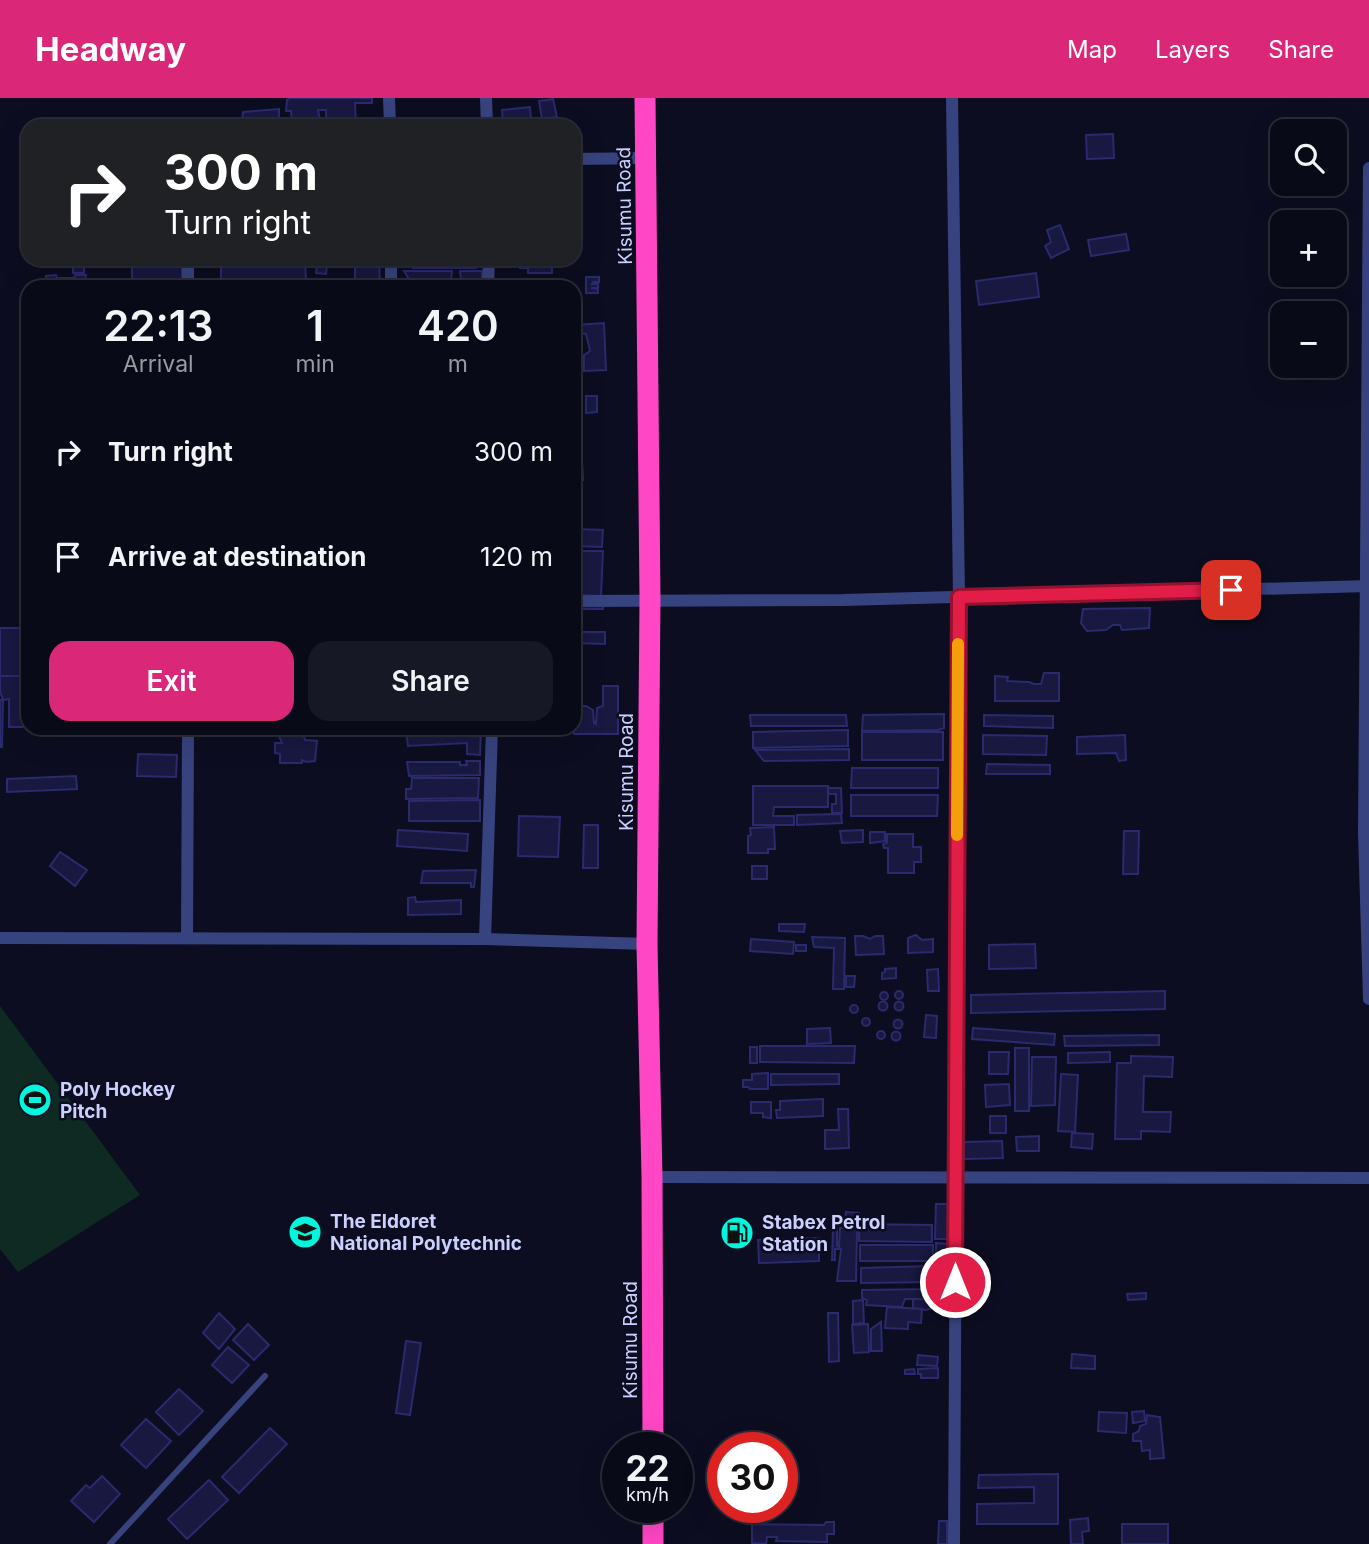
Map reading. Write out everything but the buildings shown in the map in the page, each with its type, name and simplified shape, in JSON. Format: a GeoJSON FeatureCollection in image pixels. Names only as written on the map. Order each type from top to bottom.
{"type":"FeatureCollection","features":[{"type":"Feature","properties":{"kind":"highway","name":"Kisumu Road"},"geometry":{"type":"LineString","coordinates":[[646,98],[650,599],[647,944],[652,1177],[653,1432]]}},
{"type":"Feature","properties":{"kind":"highway"},"geometry":{"type":"LineString","coordinates":[[653,1523],[653,1544]]}},
{"type":"Feature","properties":{"kind":"street"},"geometry":{"type":"LineString","coordinates":[[389,98],[390,119]]}},
{"type":"Feature","properties":{"kind":"street"},"geometry":{"type":"LineString","coordinates":[[486,98],[487,119]]}},
{"type":"Feature","properties":{"kind":"street"},"geometry":{"type":"LineString","coordinates":[[952,98],[959,597],[954,1544]]}},
{"type":"Feature","properties":{"kind":"street"},"geometry":{"type":"LineString","coordinates":[[581,159],[646,158]]}},
{"type":"Feature","properties":{"kind":"street"},"geometry":{"type":"LineString","coordinates":[[1369,168],[1366,378],[1368,586],[1364,833],[1369,999]]}},
{"type":"Feature","properties":{"kind":"street"},"geometry":{"type":"LineString","coordinates":[[581,601],[959,597],[1368,586]]}},
{"type":"Feature","properties":{"kind":"street"},"geometry":{"type":"LineString","coordinates":[[187,938],[188,735]]}},
{"type":"Feature","properties":{"kind":"street"},"geometry":{"type":"LineString","coordinates":[[485,939],[492,735]]}},
{"type":"Feature","properties":{"kind":"street"},"geometry":{"type":"LineString","coordinates":[[0,938],[485,939],[647,944]]}},
{"type":"Feature","properties":{"kind":"street"},"geometry":{"type":"LineString","coordinates":[[652,1177],[1369,1178]]}},
{"type":"Feature","properties":{"kind":"lane"},"geometry":{"type":"LineString","coordinates":[[110,1544],[264,1376]]}},
{"type":"Feature","properties":{"kind":"green space","name":"Poly Hockey Pitch"},"geometry":{"type":"Polygon","coordinates":[[[0,1006],[140,1195],[18,1272],[0,1249],[0,1006]]]}},
{"type":"Feature","properties":{"kind":"slow traffic"},"geometry":{"type":"LineString","coordinates":[[957,835],[958,644]]}},
{"type":"Feature","properties":{"kind":"place","name":"Poly Hockey Pitch"},"geometry":{"type":"Point","coordinates":[35,1100]}},
{"type":"Feature","properties":{"kind":"place","name":"The Eldoret National Polytechnic"},"geometry":{"type":"Point","coordinates":[305,1232]}},
{"type":"Feature","properties":{"kind":"place","name":"Stabex Petrol Station"},"geometry":{"type":"Point","coordinates":[737,1233]}},
{"type":"Feature","properties":{"kind":"route"},"geometry":{"type":"LineString","coordinates":[[955,1282],[959,597],[1231,590]]}}]}
